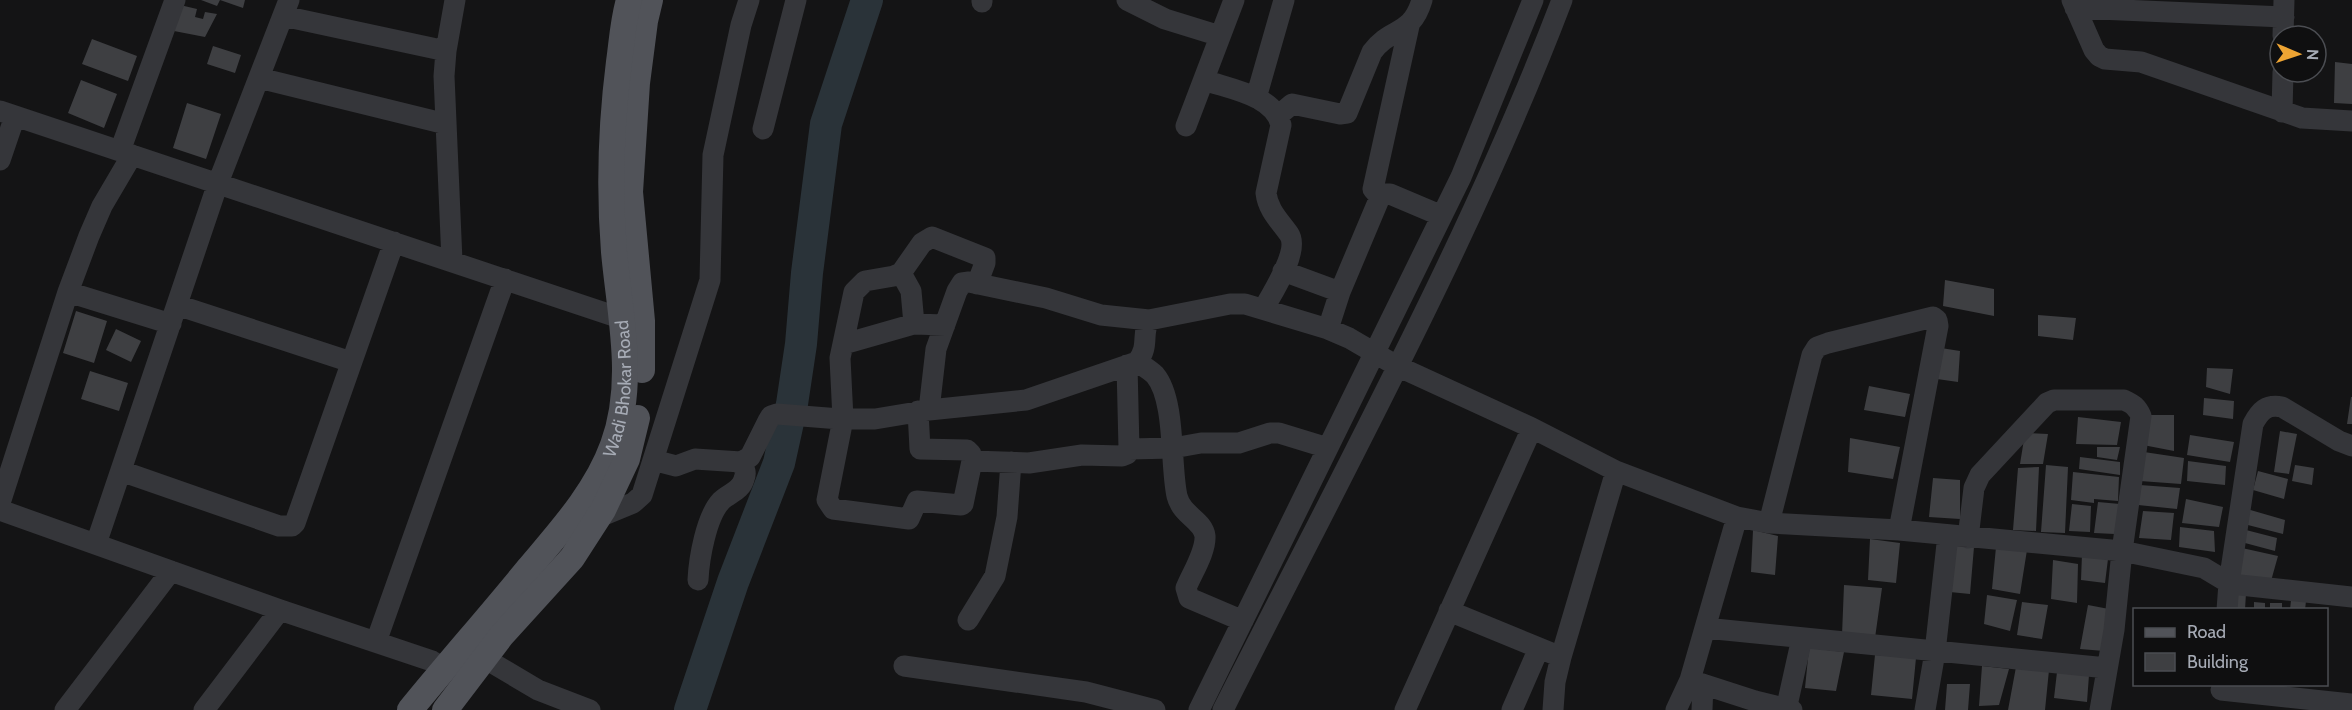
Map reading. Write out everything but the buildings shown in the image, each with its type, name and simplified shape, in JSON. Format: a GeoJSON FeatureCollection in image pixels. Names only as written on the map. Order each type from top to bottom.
{"type":"FeatureCollection","features":[{"type":"Feature","properties":{"kind":"main road","name":"Wadi Bhokar Road"},"geometry":{"type":"LineString","coordinates":[[453,707],[484,658],[572,558],[599,517],[627,459],[639,414],[642,370],[615,253],[611,187],[614,100],[629,0]]}},
{"type":"Feature","properties":{"kind":"main road","name":"Wadi Bhokar Road"},"geometry":{"type":"LineString","coordinates":[[410,710],[573,516],[596,481],[613,445],[623,405],[625,360],[632,320],[630,192],[637,82],[650,0]]}},
{"type":"Feature","properties":{"kind":"street"},"geometry":{"type":"LineString","coordinates":[[0,503],[68,292],[126,153],[175,0]]}},
{"type":"Feature","properties":{"kind":"street"},"geometry":{"type":"LineString","coordinates":[[452,261],[446,124],[446,51],[455,0]]}},
{"type":"Feature","properties":{"kind":"street"},"geometry":{"type":"LineString","coordinates":[[599,517],[642,495],[710,279],[712,162],[741,25],[749,0]]}},
{"type":"Feature","properties":{"kind":"street"},"geometry":{"type":"LineString","coordinates":[[764,129],[796,0]]}},
{"type":"Feature","properties":{"kind":"street"},"geometry":{"type":"LineString","coordinates":[[1127,0],[1165,19],[1220,36]]}},
{"type":"Feature","properties":{"kind":"street"},"geometry":{"type":"LineString","coordinates":[[1186,126],[1234,0]]}},
{"type":"Feature","properties":{"kind":"street"},"geometry":{"type":"LineString","coordinates":[[1256,98],[1284,0]]}},
{"type":"Feature","properties":{"kind":"street"},"geometry":{"type":"LineString","coordinates":[[1380,197],[1373,189],[1409,26],[1418,13],[1422,0]]}},
{"type":"Feature","properties":{"kind":"street"},"geometry":{"type":"LineString","coordinates":[[2284,18],[2212,7],[2074,4],[2094,50],[2105,59],[2141,62],[2282,112],[2319,120],[2352,121]]}},
{"type":"Feature","properties":{"kind":"street"},"geometry":{"type":"LineString","coordinates":[[1199,710],[1442,216],[1474,146],[1531,5],[1558,9],[1497,155],[1397,366],[1223,710]]}},
{"type":"Feature","properties":{"kind":"street"},"geometry":{"type":"LineString","coordinates":[[96,544],[218,183],[286,8],[446,51]]}},
{"type":"Feature","properties":{"kind":"street"},"geometry":{"type":"LineString","coordinates":[[1279,115],[1292,104],[1340,114],[1347,113],[1372,52],[1378,44],[1409,26]]}},
{"type":"Feature","properties":{"kind":"street"},"geometry":{"type":"LineString","coordinates":[[259,78],[446,124]]}},
{"type":"Feature","properties":{"kind":"street"},"geometry":{"type":"LineString","coordinates":[[1204,81],[1256,98],[1273,108],[1279,115],[1281,125],[1266,193],[1271,211],[1291,237],[1292,251],[1264,308]]}},
{"type":"Feature","properties":{"kind":"street"},"geometry":{"type":"LineString","coordinates":[[2282,112],[2283,84]]}},
{"type":"Feature","properties":{"kind":"street"},"geometry":{"type":"LineString","coordinates":[[0,160],[7,113],[632,320]]}},
{"type":"Feature","properties":{"kind":"street"},"geometry":{"type":"LineString","coordinates":[[1474,146],[1497,155]]}},
{"type":"Feature","properties":{"kind":"street"},"geometry":{"type":"LineString","coordinates":[[1328,329],[1340,292],[1383,194],[1390,194],[1442,216]]}},
{"type":"Feature","properties":{"kind":"street"},"geometry":{"type":"LineString","coordinates":[[977,284],[986,263],[985,258],[932,237],[922,243],[901,273],[882,279],[865,280],[859,284],[854,292],[840,369],[842,419],[827,500],[833,509],[909,519],[917,501],[961,505],[965,501],[972,461],[971,454],[967,450],[920,449],[924,411],[936,349],[962,283],[1046,298],[1101,315],[1149,320],[1230,304],[1264,308],[1328,329],[1375,352],[1397,366],[1532,428],[1616,471],[1737,517],[1768,523],[1899,530],[2122,551],[2204,568],[2229,583],[2352,597]]}},
{"type":"Feature","properties":{"kind":"street"},"geometry":{"type":"LineString","coordinates":[[121,471],[279,526],[292,526],[295,523],[394,242]]}},
{"type":"Feature","properties":{"kind":"street"},"geometry":{"type":"LineString","coordinates":[[1283,271],[1340,292]]}},
{"type":"Feature","properties":{"kind":"street"},"geometry":{"type":"LineString","coordinates":[[901,273],[911,291],[914,324]]}},
{"type":"Feature","properties":{"kind":"street"},"geometry":{"type":"LineString","coordinates":[[376,642],[505,279]]}},
{"type":"Feature","properties":{"kind":"street"},"geometry":{"type":"LineString","coordinates":[[68,292],[174,314],[351,362]]}},
{"type":"Feature","properties":{"kind":"street"},"geometry":{"type":"LineString","coordinates":[[1768,523],[1812,355],[1817,347],[1933,317],[1937,320],[1938,326],[1899,530]]}},
{"type":"Feature","properties":{"kind":"street"},"geometry":{"type":"LineString","coordinates":[[653,460],[676,466],[695,459],[741,462],[750,457],[771,416],[777,414],[875,419],[924,411],[1026,400],[1132,364],[1143,354],[1146,325],[1149,320]]}},
{"type":"Feature","properties":{"kind":"street"},"geometry":{"type":"LineString","coordinates":[[844,344],[914,324],[945,325]]}},
{"type":"Feature","properties":{"kind":"street"},"geometry":{"type":"LineString","coordinates":[[1132,364],[1153,373],[1160,382],[1173,448],[1176,494],[1186,514],[1203,528],[1205,537],[1203,547],[1186,588],[1187,594],[1190,598],[1243,621]]}},
{"type":"Feature","properties":{"kind":"street"},"geometry":{"type":"LineString","coordinates":[[972,461],[1042,462],[1082,455],[1122,456],[1127,454],[1132,364]]}},
{"type":"Feature","properties":{"kind":"street"},"geometry":{"type":"LineString","coordinates":[[1925,710],[1958,537],[1980,474],[2047,403],[2054,400],[2124,400],[2133,404],[2141,416],[2122,551],[2114,630],[2100,710]]}},
{"type":"Feature","properties":{"kind":"street"},"geometry":{"type":"LineString","coordinates":[[2227,608],[2253,424],[2260,412],[2273,405],[2282,407],[2339,441],[2352,446]]}},
{"type":"Feature","properties":{"kind":"street"},"geometry":{"type":"LineString","coordinates":[[1405,710],[1532,428]]}},
{"type":"Feature","properties":{"kind":"street"},"geometry":{"type":"LineString","coordinates":[[1129,449],[1173,448],[1201,443],[1239,443],[1270,433],[1279,433],[1328,448]]}},
{"type":"Feature","properties":{"kind":"street"},"geometry":{"type":"LineString","coordinates":[[698,580],[699,561],[715,511],[723,499],[742,486],[745,478],[741,462]]}},
{"type":"Feature","properties":{"kind":"street"},"geometry":{"type":"LineString","coordinates":[[968,620],[995,576],[1007,517],[1011,462]]}},
{"type":"Feature","properties":{"kind":"street"},"geometry":{"type":"LineString","coordinates":[[1553,710],[1555,682],[1561,657],[1616,471]]}},
{"type":"Feature","properties":{"kind":"street"},"geometry":{"type":"LineString","coordinates":[[0,510],[280,610],[432,661],[453,707]]}},
{"type":"Feature","properties":{"kind":"street"},"geometry":{"type":"LineString","coordinates":[[1702,710],[1697,682],[1705,628],[1737,517]]}},
{"type":"Feature","properties":{"kind":"street"},"geometry":{"type":"LineString","coordinates":[[65,710],[171,571]]}},
{"type":"Feature","properties":{"kind":"street"},"geometry":{"type":"LineString","coordinates":[[204,710],[280,610]]}},
{"type":"Feature","properties":{"kind":"street"},"geometry":{"type":"LineString","coordinates":[[1449,611],[1561,657]]}},
{"type":"Feature","properties":{"kind":"street"},"geometry":{"type":"LineString","coordinates":[[1705,628],[2107,668]]}},
{"type":"Feature","properties":{"kind":"street"},"geometry":{"type":"LineString","coordinates":[[1697,682],[1788,710],[1802,638]]}},
{"type":"Feature","properties":{"kind":"street"},"geometry":{"type":"LineString","coordinates":[[1512,710],[1539,648]]}},
{"type":"Feature","properties":{"kind":"street"},"geometry":{"type":"LineString","coordinates":[[484,658],[538,690],[590,710]]}},
{"type":"Feature","properties":{"kind":"street"},"geometry":{"type":"LineString","coordinates":[[904,666],[1086,692],[1155,710]]}},
{"type":"Feature","properties":{"kind":"street"},"geometry":{"type":"LineString","coordinates":[[1676,710],[1697,682]]}},
{"type":"Feature","properties":{"kind":"street"},"geometry":{"type":"LineString","coordinates":[[2221,695],[2319,705],[2352,704]]}},
{"type":"Feature","properties":{"kind":"waterway"},"geometry":{"type":"LineString","coordinates":[[690,710],[733,582],[779,463],[792,404],[801,344],[807,273],[826,124],[867,0]]}}]}
